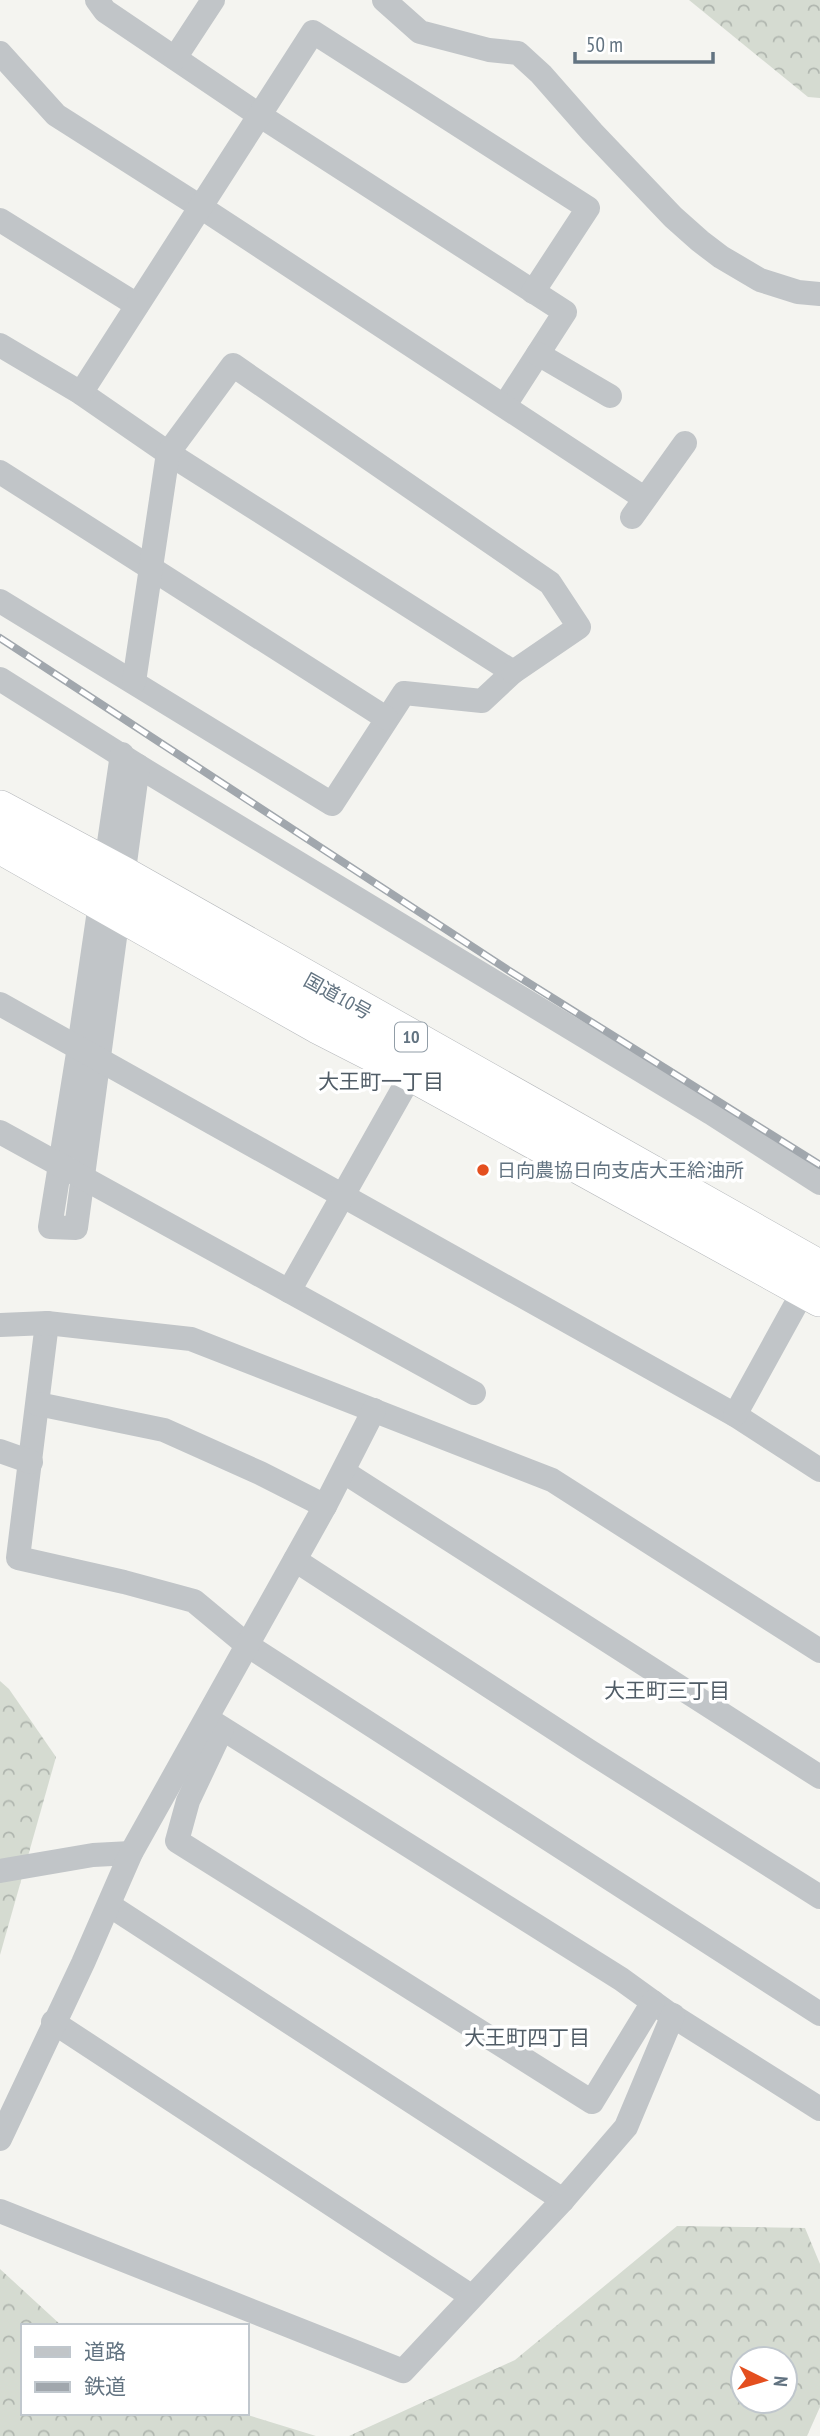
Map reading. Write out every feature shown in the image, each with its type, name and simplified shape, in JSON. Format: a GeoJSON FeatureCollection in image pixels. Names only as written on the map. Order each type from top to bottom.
{"type":"FeatureCollection","features":[{"type":"Feature","properties":{"kind":"highway","name":"国道10号"},"geometry":{"type":"LineString","coordinates":[[0,809],[112,889],[318,1025],[816,1277]]}},
{"type":"Feature","properties":{"kind":"highway","name":"国道10号"},"geometry":{"type":"LineString","coordinates":[[0,845],[112,889],[816,1277]]}},
{"type":"Feature","properties":{"kind":"street"},"geometry":{"type":"LineString","coordinates":[[97,0],[105,11],[259,115],[565,312],[505,405]]}},
{"type":"Feature","properties":{"kind":"street"},"geometry":{"type":"LineString","coordinates":[[175,58],[213,0]]}},
{"type":"Feature","properties":{"kind":"street"},"geometry":{"type":"LineString","coordinates":[[384,0],[421,32],[489,50],[518,53],[541,74],[673,217],[700,241],[760,280],[798,292],[820,294]]}},
{"type":"Feature","properties":{"kind":"street"},"geometry":{"type":"LineString","coordinates":[[81,393],[313,32],[588,208],[533,292]]}},
{"type":"Feature","properties":{"kind":"street"},"geometry":{"type":"LineString","coordinates":[[0,53],[56,115],[505,405],[638,508],[685,443]]}},
{"type":"Feature","properties":{"kind":"street"},"geometry":{"type":"LineString","coordinates":[[0,220],[137,305]]}},
{"type":"Feature","properties":{"kind":"street"},"geometry":{"type":"LineString","coordinates":[[2,349],[81,393],[167,453],[513,672]]}},
{"type":"Feature","properties":{"kind":"street"},"geometry":{"type":"LineString","coordinates":[[538,354],[610,396]]}},
{"type":"Feature","properties":{"kind":"street"},"geometry":{"type":"LineString","coordinates":[[0,601],[332,804],[404,693],[482,701],[513,672],[579,627],[550,583],[233,365],[167,453],[134,682]]}},
{"type":"Feature","properties":{"kind":"street"},"geometry":{"type":"LineString","coordinates":[[0,472],[386,718]]}},
{"type":"Feature","properties":{"kind":"street"},"geometry":{"type":"LineString","coordinates":[[0,679],[711,1113],[820,1183]]}},
{"type":"Feature","properties":{"kind":"street"},"geometry":{"type":"LineString","coordinates":[[89,1053],[59,1163],[50,1227],[76,1228],[89,1053],[130,760]]}},
{"type":"Feature","properties":{"kind":"street"},"geometry":{"type":"LineString","coordinates":[[0,1004],[736,1415],[820,1471]]}},
{"type":"Feature","properties":{"kind":"street"},"geometry":{"type":"LineString","coordinates":[[289,1291],[412,1073]]}},
{"type":"Feature","properties":{"kind":"street"},"geometry":{"type":"LineString","coordinates":[[0,1132],[474,1393]]}},
{"type":"Feature","properties":{"kind":"street"},"geometry":{"type":"LineString","coordinates":[[736,1415],[816,1277]]}},
{"type":"Feature","properties":{"kind":"street"},"geometry":{"type":"LineString","coordinates":[[0,1325],[47,1323],[191,1339],[552,1480],[820,1651]]}},
{"type":"Feature","properties":{"kind":"street"},"geometry":{"type":"LineString","coordinates":[[47,1323],[18,1558],[194,1601],[247,1645],[820,2014]]}},
{"type":"Feature","properties":{"kind":"street"},"geometry":{"type":"LineString","coordinates":[[38,1404],[164,1430],[325,1506]]}},
{"type":"Feature","properties":{"kind":"street"},"geometry":{"type":"LineString","coordinates":[[374,1410],[344,1472],[247,1645],[214,1723],[177,1841],[592,2102],[663,2009]]}},
{"type":"Feature","properties":{"kind":"street"},"geometry":{"type":"LineString","coordinates":[[0,1451],[31,1462]]}},
{"type":"Feature","properties":{"kind":"street"},"geometry":{"type":"LineString","coordinates":[[344,1472],[820,1777]]}},
{"type":"Feature","properties":{"kind":"street"},"geometry":{"type":"LineString","coordinates":[[295,1560],[820,1897]]}},
{"type":"Feature","properties":{"kind":"street"},"geometry":{"type":"LineString","coordinates":[[0,2139],[131,1853],[214,1723]]}},
{"type":"Feature","properties":{"kind":"street"},"geometry":{"type":"LineString","coordinates":[[214,1723],[621,1979],[663,2009],[820,2109]]}},
{"type":"Feature","properties":{"kind":"street"},"geometry":{"type":"LineString","coordinates":[[0,1871],[93,1855],[131,1853]]}},
{"type":"Feature","properties":{"kind":"street"},"geometry":{"type":"LineString","coordinates":[[109,1905],[564,2200]]}},
{"type":"Feature","properties":{"kind":"street"},"geometry":{"type":"LineString","coordinates":[[0,2211],[403,2371],[564,2200],[626,2127],[663,2009]]}},
{"type":"Feature","properties":{"kind":"street"},"geometry":{"type":"LineString","coordinates":[[53,2022],[471,2296]]}},
{"type":"Feature","properties":{"kind":"green space"},"geometry":{"type":"Polygon","coordinates":[[[689,0],[820,0],[820,98],[808,97],[689,0]]]}},
{"type":"Feature","properties":{"kind":"green space"},"geometry":{"type":"Polygon","coordinates":[[[0,1681],[9,1689],[56,1757],[0,1955],[0,1681]]]}},
{"type":"Feature","properties":{"kind":"green space"},"geometry":{"type":"Polygon","coordinates":[[[677,2226],[805,2228],[820,2264],[820,2407],[807,2436],[349,2436],[515,2360],[677,2226]]]}},
{"type":"Feature","properties":{"kind":"green space"},"geometry":{"type":"Polygon","coordinates":[[[0,2269],[60,2324],[21,2324],[21,2415],[248,2415],[316,2436],[0,2436],[0,2269]]]}},
{"type":"Feature","properties":{"kind":"railway"},"geometry":{"type":"LineString","coordinates":[[0,638],[508,970],[820,1165]]}},
{"type":"Feature","properties":{"kind":"place","name":"日向農協日向支店大王給油所"},"geometry":{"type":"Point","coordinates":[483,1170]}},
{"type":"Feature","properties":{"kind":"district","name":"大王町一丁目"},"geometry":{"type":"Point","coordinates":[381,1082]}},
{"type":"Feature","properties":{"kind":"district","name":"大王町三丁目"},"geometry":{"type":"Point","coordinates":[667,1691]}},
{"type":"Feature","properties":{"kind":"district","name":"大王町四丁目"},"geometry":{"type":"Point","coordinates":[527,2038]}}]}
